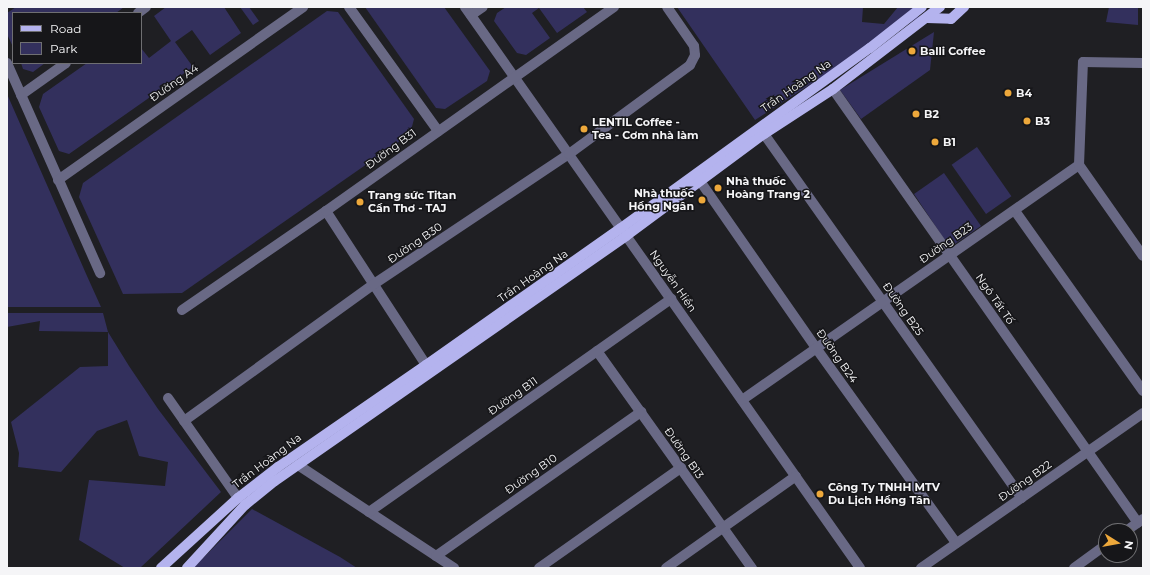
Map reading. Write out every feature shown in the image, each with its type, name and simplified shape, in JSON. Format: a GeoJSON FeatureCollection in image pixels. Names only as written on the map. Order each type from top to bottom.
{"type":"FeatureCollection","features":[{"type":"Feature","properties":{"kind":"main road","name":"Trần Hoàng Na"},"geometry":{"type":"LineString","coordinates":[[161,568],[238,498],[278,466],[700,180],[764,134],[833,89],[940,7]]}},
{"type":"Feature","properties":{"kind":"main road"},"geometry":{"type":"LineString","coordinates":[[926,18],[951,19],[964,7]]}},
{"type":"Feature","properties":{"kind":"main road","name":"Trần Hoàng Na"},"geometry":{"type":"LineString","coordinates":[[187,568],[245,505],[298,465],[623,232],[870,48],[921,8]]}},
{"type":"Feature","properties":{"kind":"street","name":"Đường A4"},"geometry":{"type":"LineString","coordinates":[[58,180],[303,7]]}},
{"type":"Feature","properties":{"kind":"street"},"geometry":{"type":"LineString","coordinates":[[349,7],[438,131]]}},
{"type":"Feature","properties":{"kind":"street"},"geometry":{"type":"LineString","coordinates":[[468,11],[483,7]]}},
{"type":"Feature","properties":{"kind":"street","name":"Đường B31"},"geometry":{"type":"LineString","coordinates":[[182,310],[326,211],[614,7]]}},
{"type":"Feature","properties":{"kind":"street","name":"Đường B30"},"geometry":{"type":"LineString","coordinates":[[184,421],[374,284],[568,154],[690,65],[695,55],[694,46],[666,7]]}},
{"type":"Feature","properties":{"kind":"street","name":"Nguyễn Hiền"},"geometry":{"type":"LineString","coordinates":[[468,11],[860,568]]}},
{"type":"Feature","properties":{"kind":"street"},"geometry":{"type":"LineString","coordinates":[[1143,62],[1083,62],[1079,165],[1143,256]]}},
{"type":"Feature","properties":{"kind":"street"},"geometry":{"type":"LineString","coordinates":[[7,63],[100,273]]}},
{"type":"Feature","properties":{"kind":"street"},"geometry":{"type":"LineString","coordinates":[[21,95],[65,64]]}},
{"type":"Feature","properties":{"kind":"street","name":"Ngô Tất Tố"},"geometry":{"type":"LineString","coordinates":[[833,89],[1088,452],[1140,521]]}},
{"type":"Feature","properties":{"kind":"street","name":"Đường B25"},"geometry":{"type":"LineString","coordinates":[[764,134],[1022,498]]}},
{"type":"Feature","properties":{"kind":"street","name":"Đường B23"},"geometry":{"type":"LineString","coordinates":[[742,400],[1079,165]]}},
{"type":"Feature","properties":{"kind":"street","name":"Đường B24"},"geometry":{"type":"LineString","coordinates":[[700,180],[816,348],[956,543]]}},
{"type":"Feature","properties":{"kind":"street"},"geometry":{"type":"LineString","coordinates":[[1015,210],[1143,391]]}},
{"type":"Feature","properties":{"kind":"street"},"geometry":{"type":"LineString","coordinates":[[326,211],[426,365]]}},
{"type":"Feature","properties":{"kind":"street","name":"Đường B11"},"geometry":{"type":"LineString","coordinates":[[370,512],[671,299]]}},
{"type":"Feature","properties":{"kind":"street","name":"Đường B13"},"geometry":{"type":"LineString","coordinates":[[597,351],[752,568]]}},
{"type":"Feature","properties":{"kind":"street"},"geometry":{"type":"LineString","coordinates":[[168,398],[238,498]]}},
{"type":"Feature","properties":{"kind":"street","name":"Đường B10"},"geometry":{"type":"LineString","coordinates":[[436,556],[640,412]]}},
{"type":"Feature","properties":{"kind":"street","name":"Đường B22"},"geometry":{"type":"LineString","coordinates":[[921,568],[1143,413]]}},
{"type":"Feature","properties":{"kind":"street"},"geometry":{"type":"LineString","coordinates":[[298,465],[454,568]]}},
{"type":"Feature","properties":{"kind":"street"},"geometry":{"type":"LineString","coordinates":[[539,568],[681,468]]}},
{"type":"Feature","properties":{"kind":"street"},"geometry":{"type":"LineString","coordinates":[[666,568],[796,476]]}},
{"type":"Feature","properties":{"kind":"street"},"geometry":{"type":"LineString","coordinates":[[1074,568],[1098,551]]}},
{"type":"Feature","properties":{"kind":"green space"},"geometry":{"type":"Polygon","coordinates":[[[16,7],[124,7],[117,12],[12,12],[12,45],[7,34],[7,13],[16,7]]]}},
{"type":"Feature","properties":{"kind":"green space"},"geometry":{"type":"Polygon","coordinates":[[[166,7],[224,7],[241,33],[210,55],[192,30],[175,42],[193,67],[69,154],[59,151],[39,107],[43,94],[86,64],[142,64],[142,49],[149,58],[171,41],[154,16],[166,7]]]}},
{"type":"Feature","properties":{"kind":"green space"},"geometry":{"type":"Polygon","coordinates":[[[240,7],[249,7],[259,21],[253,25],[240,7]]]}},
{"type":"Feature","properties":{"kind":"green space"},"geometry":{"type":"Polygon","coordinates":[[[365,7],[444,7],[490,71],[487,81],[445,109],[436,108],[365,7]]]}},
{"type":"Feature","properties":{"kind":"green space"},"geometry":{"type":"Polygon","coordinates":[[[506,7],[583,7],[587,12],[557,33],[539,8],[532,13],[550,38],[526,55],[517,53],[494,21],[497,13],[506,7]]]}},
{"type":"Feature","properties":{"kind":"green space"},"geometry":{"type":"Polygon","coordinates":[[[677,7],[863,7],[862,22],[884,24],[898,7],[921,7],[918,18],[859,53],[755,120],[677,7]]]}},
{"type":"Feature","properties":{"kind":"green space"},"geometry":{"type":"Polygon","coordinates":[[[1109,7],[1138,7],[1138,25],[1106,22],[1109,7]]]}},
{"type":"Feature","properties":{"kind":"green space"},"geometry":{"type":"Polygon","coordinates":[[[327,11],[338,12],[414,119],[410,134],[182,293],[123,294],[79,197],[83,183],[327,11]]]}},
{"type":"Feature","properties":{"kind":"green space"},"geometry":{"type":"Polygon","coordinates":[[[934,32],[930,70],[861,119],[840,90],[934,32]]]}},
{"type":"Feature","properties":{"kind":"green space"},"geometry":{"type":"Polygon","coordinates":[[[21,64],[44,64],[33,72],[23,69],[21,64]]]}},
{"type":"Feature","properties":{"kind":"green space"},"geometry":{"type":"Polygon","coordinates":[[[7,94],[87,276],[101,307],[7,307],[7,94]]]}},
{"type":"Feature","properties":{"kind":"green space"},"geometry":{"type":"Polygon","coordinates":[[[977,147],[1011,196],[986,214],[952,165],[977,147]]]}},
{"type":"Feature","properties":{"kind":"green space"},"geometry":{"type":"Polygon","coordinates":[[[944,173],[981,226],[952,246],[948,245],[914,194],[944,173]]]}},
{"type":"Feature","properties":{"kind":"green space"},"geometry":{"type":"Polygon","coordinates":[[[7,313],[103,313],[108,332],[39,331],[40,321],[7,327],[7,313]]]}},
{"type":"Feature","properties":{"kind":"green space"},"geometry":{"type":"Polygon","coordinates":[[[108,332],[158,409],[221,492],[140,568],[125,568],[79,540],[89,480],[165,486],[168,462],[139,456],[127,420],[97,431],[61,472],[18,467],[19,453],[11,422],[80,367],[108,366],[108,332]]]}},
{"type":"Feature","properties":{"kind":"green space"},"geometry":{"type":"Polygon","coordinates":[[[252,509],[340,557],[357,568],[193,568],[252,509]]]}},
{"type":"Feature","properties":{"kind":"place","name":"Balli Coffee"},"geometry":{"type":"Point","coordinates":[912,51]}},
{"type":"Feature","properties":{"kind":"place","name":"B4"},"geometry":{"type":"Point","coordinates":[1008,93]}},
{"type":"Feature","properties":{"kind":"place","name":"B2"},"geometry":{"type":"Point","coordinates":[916,114]}},
{"type":"Feature","properties":{"kind":"place","name":"B3"},"geometry":{"type":"Point","coordinates":[1027,121]}},
{"type":"Feature","properties":{"kind":"place","name":"LENTIL Coffee - Tea - Cơm nhà làm"},"geometry":{"type":"Point","coordinates":[584,129]}},
{"type":"Feature","properties":{"kind":"place","name":"B1"},"geometry":{"type":"Point","coordinates":[935,142]}},
{"type":"Feature","properties":{"kind":"place","name":"Nhà thuốc Hoàng Trang 2"},"geometry":{"type":"Point","coordinates":[718,188]}},
{"type":"Feature","properties":{"kind":"place","name":"Nhà thuốc Hồng Ngân"},"geometry":{"type":"Point","coordinates":[702,200]}},
{"type":"Feature","properties":{"kind":"place","name":"Trang sức Titan Cần Thơ - TAJ"},"geometry":{"type":"Point","coordinates":[360,202]}},
{"type":"Feature","properties":{"kind":"place","name":"Công Ty TNHH MTV Du Lịch Hồng Tân"},"geometry":{"type":"Point","coordinates":[820,494]}}]}
